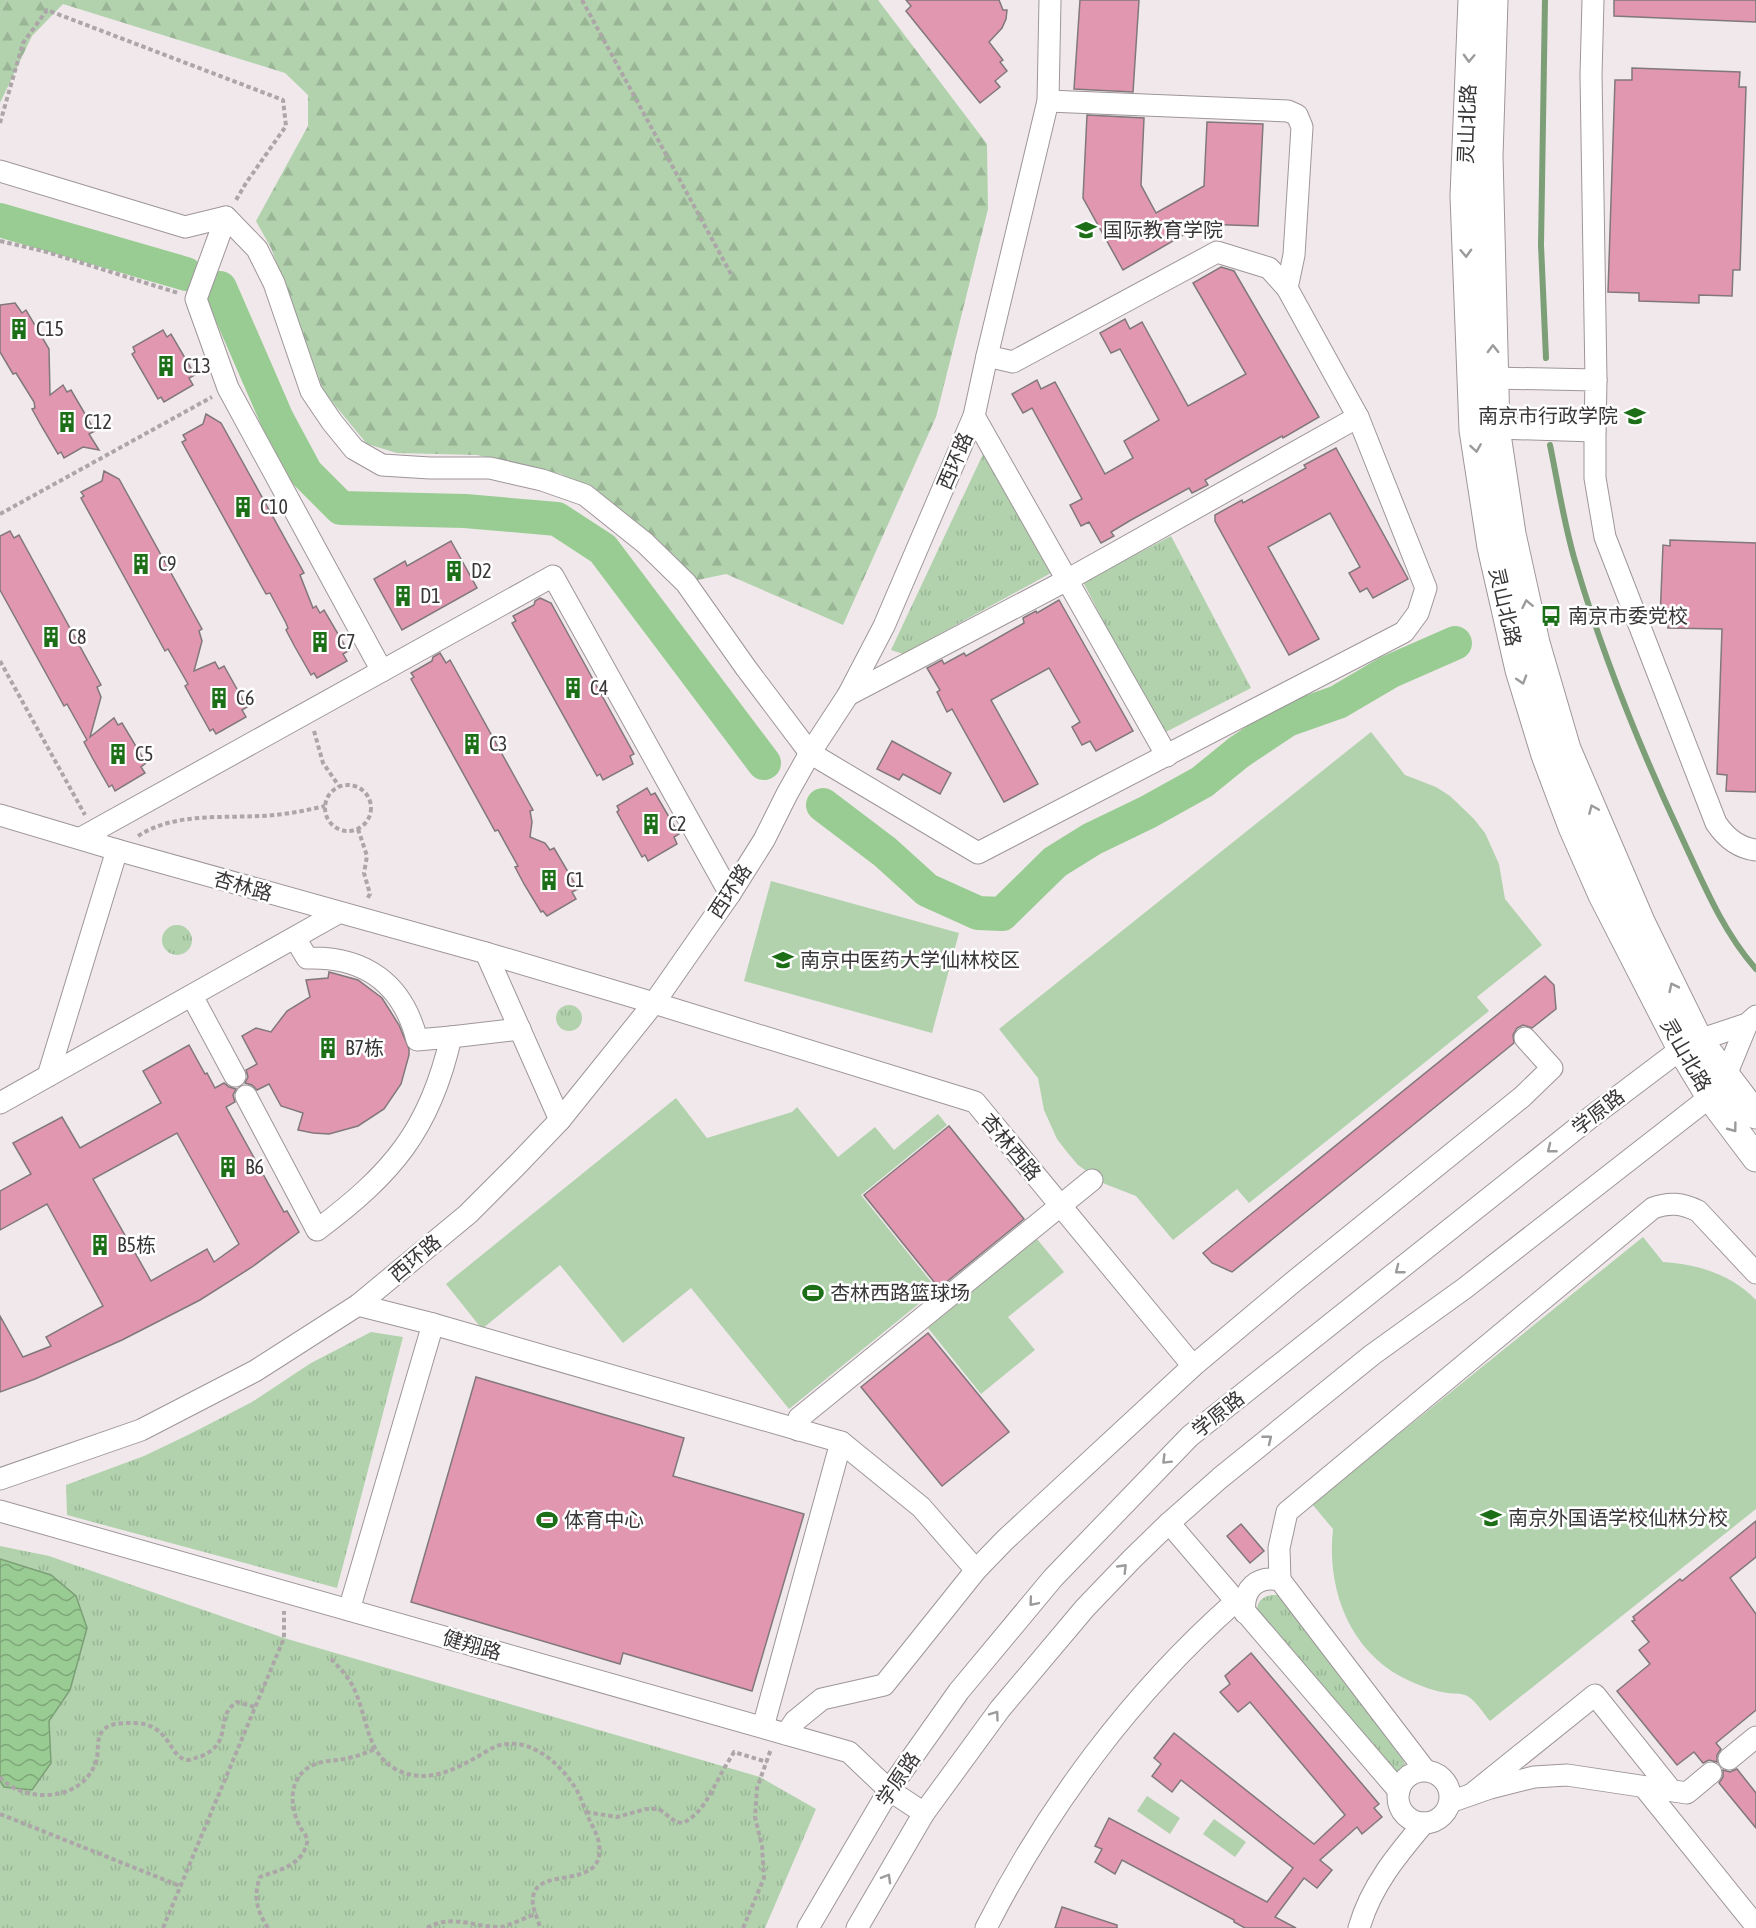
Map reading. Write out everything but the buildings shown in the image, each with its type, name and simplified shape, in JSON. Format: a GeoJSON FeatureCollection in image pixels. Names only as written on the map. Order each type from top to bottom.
{"type":"FeatureCollection","features":[{"type":"Feature","properties":{"kind":"main road","name":"灵山北路"},"geometry":{"type":"LineString","coordinates":[[1472,0],[1464,196],[1473,430],[1491,547],[1519,670],[1545,755],[1572,827],[1602,895],[1690,1044],[1726,1075],[1756,1116]]}},
{"type":"Feature","properties":{"kind":"main road","name":"灵山北路"},"geometry":{"type":"LineString","coordinates":[[1494,0],[1489,156],[1496,428],[1512,534],[1536,643],[1567,749],[1642,924],[1710,1097],[1756,1158]]}},
{"type":"Feature","properties":{"kind":"street","name":"西环路"},"geometry":{"type":"LineString","coordinates":[[0,1479],[141,1430],[255,1371],[358,1305],[468,1214],[560,1120],[654,1003],[764,840],[810,753],[848,695],[884,627],[974,416],[1048,101],[1050,0]]}},
{"type":"Feature","properties":{"kind":"street"},"geometry":{"type":"LineString","coordinates":[[1593,0],[1591,75],[1596,380],[1595,478],[1605,537],[1716,823],[1735,843],[1756,850]]}},
{"type":"Feature","properties":{"kind":"street"},"geometry":{"type":"LineString","coordinates":[[1048,101],[1287,111],[1297,115],[1302,127],[1294,255],[1287,288]]}},
{"type":"Feature","properties":{"kind":"street"},"geometry":{"type":"LineString","coordinates":[[0,171],[185,227],[226,216]]}},
{"type":"Feature","properties":{"kind":"street"},"geometry":{"type":"LineString","coordinates":[[226,216],[257,249],[274,283],[310,391],[354,448],[382,465],[490,468],[542,480],[585,495],[645,543],[686,583],[810,753],[978,853],[1404,632],[1418,613],[1426,588],[1359,417],[1287,288],[1269,268],[1217,252],[1013,362],[987,356]]}},
{"type":"Feature","properties":{"kind":"street"},"geometry":{"type":"LineString","coordinates":[[226,216],[196,298],[228,388],[382,671]]}},
{"type":"Feature","properties":{"kind":"street"},"geometry":{"type":"LineString","coordinates":[[1494,378],[1596,380]]}},
{"type":"Feature","properties":{"kind":"street"},"geometry":{"type":"LineString","coordinates":[[974,416],[1167,756]]}},
{"type":"Feature","properties":{"kind":"street"},"geometry":{"type":"LineString","coordinates":[[848,695],[1067,580],[1359,417]]}},
{"type":"Feature","properties":{"kind":"street"},"geometry":{"type":"LineString","coordinates":[[1496,428],[1595,431]]}},
{"type":"Feature","properties":{"kind":"street"},"geometry":{"type":"LineString","coordinates":[[87,834],[553,576],[729,894]]}},
{"type":"Feature","properties":{"kind":"street","name":"杏林路"},"geometry":{"type":"LineString","coordinates":[[0,815],[87,834],[117,850],[486,953],[654,1003]]}},
{"type":"Feature","properties":{"kind":"street"},"geometry":{"type":"LineString","coordinates":[[48,1076],[117,850]]}},
{"type":"Feature","properties":{"kind":"street"},"geometry":{"type":"LineString","coordinates":[[0,1103],[295,938],[347,915]]}},
{"type":"Feature","properties":{"kind":"street"},"geometry":{"type":"LineString","coordinates":[[295,938],[307,958],[330,958],[353,963],[381,978],[392,988],[404,1006],[414,1026],[417,1040],[520,1029]]}},
{"type":"Feature","properties":{"kind":"street"},"geometry":{"type":"LineString","coordinates":[[486,953],[560,1120]]}},
{"type":"Feature","properties":{"kind":"street"},"geometry":{"type":"LineString","coordinates":[[192,996],[235,1076]]}},
{"type":"Feature","properties":{"kind":"street","name":"杏林西路"},"geometry":{"type":"LineString","coordinates":[[654,1003],[975,1102],[1193,1366]]}},
{"type":"Feature","properties":{"kind":"street","name":"学原路"},"geometry":{"type":"LineString","coordinates":[[808,1928],[889,1791],[959,1691],[1053,1578],[1190,1436],[1591,1117],[1690,1044],[1751,1020]]}},
{"type":"Feature","properties":{"kind":"street","name":"学原路"},"geometry":{"type":"LineString","coordinates":[[857,1928],[924,1813],[1000,1708],[1085,1608],[1169,1523],[1220,1478],[1372,1355],[1465,1288],[1710,1097],[1726,1075],[1751,1020]]}},
{"type":"Feature","properties":{"kind":"street"},"geometry":{"type":"LineString","coordinates":[[246,1096],[317,1230],[361,1196],[409,1141],[436,1091],[451,1037]]}},
{"type":"Feature","properties":{"kind":"street"},"geometry":{"type":"LineString","coordinates":[[775,1731],[795,1721],[822,1699],[884,1685],[976,1570],[1005,1540],[1193,1366],[1522,1097],[1552,1068],[1525,1038]]}},
{"type":"Feature","properties":{"kind":"street"},"geometry":{"type":"LineString","coordinates":[[798,1430],[799,1418],[1092,1180]]}},
{"type":"Feature","properties":{"kind":"street"},"geometry":{"type":"LineString","coordinates":[[1425,1770],[1280,1580],[1279,1548],[1287,1512],[1653,1208],[1677,1204],[1698,1211],[1756,1273]]}},
{"type":"Feature","properties":{"kind":"street"},"geometry":{"type":"LineString","coordinates":[[358,1305],[433,1324],[841,1442],[921,1507],[976,1570]]}},
{"type":"Feature","properties":{"kind":"street"},"geometry":{"type":"LineString","coordinates":[[349,1610],[433,1324]]}},
{"type":"Feature","properties":{"kind":"street"},"geometry":{"type":"LineString","coordinates":[[775,1731],[841,1442]]}},
{"type":"Feature","properties":{"kind":"street","name":"健翔路"},"geometry":{"type":"LineString","coordinates":[[0,1511],[849,1752],[889,1791],[924,1813]]}},
{"type":"Feature","properties":{"kind":"street"},"geometry":{"type":"LineString","coordinates":[[1169,1523],[1399,1791]]}},
{"type":"Feature","properties":{"kind":"street"},"geometry":{"type":"LineString","coordinates":[[986,1928],[1007,1886],[1046,1822],[1094,1755],[1164,1671],[1240,1608],[1245,1595],[1254,1583],[1262,1579],[1280,1580]]}},
{"type":"Feature","properties":{"kind":"street"},"geometry":{"type":"LineString","coordinates":[[1472,1794],[1594,1695],[1671,1790]]}},
{"type":"Feature","properties":{"kind":"street"},"geometry":{"type":"LineString","coordinates":[[1729,1759],[1756,1737]]}},
{"type":"Feature","properties":{"kind":"street"},"geometry":{"type":"LineString","coordinates":[[1425,1770],[1434,1772],[1448,1784],[1450,1802],[1441,1818],[1424,1823],[1407,1816],[1398,1800],[1402,1783],[1408,1776],[1425,1770]]}},
{"type":"Feature","properties":{"kind":"street"},"geometry":{"type":"LineString","coordinates":[[1450,1802],[1534,1777],[1567,1775],[1687,1793],[1711,1773]]}},
{"type":"Feature","properties":{"kind":"street"},"geometry":{"type":"LineString","coordinates":[[1644,1788],[1756,1926]]}},
{"type":"Feature","properties":{"kind":"street"},"geometry":{"type":"LineString","coordinates":[[1359,1928],[1371,1894],[1384,1873],[1424,1823]]}},
{"type":"Feature","properties":{"kind":"path"},"geometry":{"type":"LineString","coordinates":[[582,0],[731,274]]}},
{"type":"Feature","properties":{"kind":"path"},"geometry":{"type":"LineString","coordinates":[[0,123],[23,43],[46,10],[283,100],[286,126],[226,216]]}},
{"type":"Feature","properties":{"kind":"path"},"geometry":{"type":"LineString","coordinates":[[0,241],[47,252],[196,298]]}},
{"type":"Feature","properties":{"kind":"path"},"geometry":{"type":"LineString","coordinates":[[0,514],[228,388]]}},
{"type":"Feature","properties":{"kind":"path"},"geometry":{"type":"LineString","coordinates":[[0,661],[87,834]]}},
{"type":"Feature","properties":{"kind":"path"},"geometry":{"type":"LineString","coordinates":[[309,712],[323,763],[339,787]]}},
{"type":"Feature","properties":{"kind":"path"},"geometry":{"type":"LineString","coordinates":[[354,785],[362,789],[371,802],[370,818],[358,829],[343,831],[335,827],[326,814],[325,806],[332,792],[339,787],[354,785]]}},
{"type":"Feature","properties":{"kind":"path"},"geometry":{"type":"LineString","coordinates":[[117,850],[153,826],[182,820],[294,813],[325,806]]}},
{"type":"Feature","properties":{"kind":"path"},"geometry":{"type":"LineString","coordinates":[[347,915],[370,894],[364,873],[367,856],[358,829]]}},
{"type":"Feature","properties":{"kind":"path"},"geometry":{"type":"LineString","coordinates":[[163,1928],[284,1638],[285,1592]]}},
{"type":"Feature","properties":{"kind":"path"},"geometry":{"type":"LineString","coordinates":[[331,1659],[342,1670],[357,1694],[369,1737],[375,1749],[386,1762],[395,1768],[415,1776],[429,1776],[455,1769],[496,1746],[507,1744],[523,1745],[543,1755],[564,1773],[573,1785],[598,1840],[598,1859],[584,1874],[545,1882],[537,1888],[532,1897],[540,1928]]}},
{"type":"Feature","properties":{"kind":"path"},"geometry":{"type":"LineString","coordinates":[[0,1777],[22,1792],[33,1794],[54,1795],[76,1787],[91,1772],[96,1762],[99,1736],[110,1726],[134,1722],[158,1729],[176,1754],[190,1760],[208,1753],[219,1742],[224,1730],[224,1716],[231,1706],[237,1702],[255,1707]]}},
{"type":"Feature","properties":{"kind":"path"},"geometry":{"type":"LineString","coordinates":[[743,1928],[764,1878],[762,1846],[755,1817],[758,1788],[775,1731]]}},
{"type":"Feature","properties":{"kind":"path"},"geometry":{"type":"LineString","coordinates":[[268,1928],[257,1907],[256,1892],[260,1877],[288,1867],[300,1858],[307,1838],[297,1820],[293,1800],[298,1778],[304,1771],[320,1762],[349,1758],[375,1749]]}},
{"type":"Feature","properties":{"kind":"path"},"geometry":{"type":"LineString","coordinates":[[586,1812],[617,1817],[646,1809],[659,1809],[676,1822],[683,1823],[695,1817],[706,1803],[734,1752],[767,1761]]}},
{"type":"Feature","properties":{"kind":"path"},"geometry":{"type":"LineString","coordinates":[[0,1814],[180,1887]]}},
{"type":"Feature","properties":{"kind":"path"},"geometry":{"type":"LineString","coordinates":[[427,1928],[434,1924],[462,1921],[501,1927],[537,1914]]}},
{"type":"Feature","properties":{"kind":"green space"},"geometry":{"type":"Polygon","coordinates":[[[0,0],[878,0],[987,144],[988,209],[936,417],[843,625],[726,574],[693,581],[612,504],[561,474],[477,455],[397,453],[367,444],[324,392],[271,248],[256,221],[308,126],[308,95],[285,73],[63,4],[32,36],[0,103],[0,0]]]}},
{"type":"Feature","properties":{"kind":"green space"},"geometry":{"type":"Polygon","coordinates":[[[984,452],[1051,573],[903,654],[891,650],[984,452]]]}},
{"type":"Feature","properties":{"kind":"green space"},"geometry":{"type":"Polygon","coordinates":[[[1171,536],[1251,688],[1162,734],[1083,582],[1171,536]]]}},
{"type":"Feature","properties":{"kind":"green space"},"geometry":{"type":"Polygon","coordinates":[[[1371,732],[1405,775],[1436,787],[1450,796],[1474,819],[1485,833],[1499,864],[1505,899],[1542,945],[1477,997],[1489,1011],[1249,1203],[1237,1189],[1173,1240],[1136,1196],[1105,1184],[1078,1165],[1067,1152],[1057,1139],[1044,1110],[1038,1078],[999,1029],[1371,732]]]}},
{"type":"Feature","properties":{"kind":"green space"},"geometry":{"type":"Polygon","coordinates":[[[771,881],[959,933],[932,1033],[744,981],[771,881]]]}},
{"type":"Feature","properties":{"kind":"green space"},"geometry":{"type":"Polygon","coordinates":[[[177,925],[188,929],[192,940],[188,951],[177,955],[166,951],[162,940],[166,929],[177,925]]]}},
{"type":"Feature","properties":{"kind":"green space"},"geometry":{"type":"Polygon","coordinates":[[[569,1005],[579,1008],[582,1018],[579,1028],[569,1031],[559,1028],[556,1018],[559,1008],[569,1005]]]}},
{"type":"Feature","properties":{"kind":"green space"},"geometry":{"type":"Polygon","coordinates":[[[676,1098],[707,1138],[792,1112],[797,1107],[838,1157],[875,1127],[894,1150],[938,1114],[947,1125],[861,1195],[937,1289],[789,1409],[691,1288],[623,1343],[560,1265],[482,1329],[446,1284],[676,1098]]]}},
{"type":"Feature","properties":{"kind":"green space"},"geometry":{"type":"Polygon","coordinates":[[[1643,1237],[1663,1262],[1688,1265],[1713,1272],[1736,1283],[1756,1300],[1756,1509],[1490,1721],[1475,1703],[1463,1694],[1425,1687],[1391,1671],[1358,1639],[1339,1598],[1332,1552],[1333,1529],[1312,1504],[1643,1237]]]}},
{"type":"Feature","properties":{"kind":"green space"},"geometry":{"type":"Polygon","coordinates":[[[1037,1239],[1064,1272],[1008,1317],[1035,1350],[981,1394],[928,1328],[1037,1239]]]}},
{"type":"Feature","properties":{"kind":"green space"},"geometry":{"type":"Polygon","coordinates":[[[371,1332],[403,1337],[337,1588],[67,1515],[66,1485],[144,1456],[190,1434],[252,1402],[311,1363],[371,1332]]]}},
{"type":"Feature","properties":{"kind":"green space"},"geometry":{"type":"Polygon","coordinates":[[[0,1546],[49,1556],[284,1638],[760,1777],[816,1809],[765,1928],[0,1928],[0,1546]]]}},
{"type":"Feature","properties":{"kind":"green space"},"geometry":{"type":"Polygon","coordinates":[[[1272,1595],[1278,1595],[1283,1599],[1403,1760],[1405,1764],[1401,1771],[1394,1772],[1257,1614],[1260,1601],[1272,1595]]]}},
{"type":"Feature","properties":{"kind":"green space"},"geometry":{"type":"Polygon","coordinates":[[[1147,1796],[1180,1818],[1170,1834],[1137,1811],[1147,1796]]]}},
{"type":"Feature","properties":{"kind":"green space"},"geometry":{"type":"Polygon","coordinates":[[[1214,1819],[1246,1842],[1235,1857],[1203,1834],[1214,1819]]]}},
{"type":"Feature","properties":{"kind":"water"},"geometry":{"type":"Polygon","coordinates":[[[0,1559],[51,1575],[76,1596],[87,1628],[70,1690],[49,1721],[51,1763],[32,1790],[4,1787],[0,1781],[0,1559]]]}},
{"type":"Feature","properties":{"kind":"waterway"},"geometry":{"type":"LineString","coordinates":[[1545,0],[1541,245],[1546,358]]}},
{"type":"Feature","properties":{"kind":"waterway"},"geometry":{"type":"LineString","coordinates":[[0,220],[186,274]]}},
{"type":"Feature","properties":{"kind":"waterway"},"geometry":{"type":"LineString","coordinates":[[220,288],[277,419],[306,473],[341,508],[465,511],[557,519],[603,549],[764,763]]}},
{"type":"Feature","properties":{"kind":"waterway"},"geometry":{"type":"LineString","coordinates":[[1550,445],[1575,561],[1623,702],[1666,804],[1706,889],[1733,939],[1756,969]]}},
{"type":"Feature","properties":{"kind":"waterway"},"geometry":{"type":"LineString","coordinates":[[823,805],[885,852],[927,890],[978,913],[1002,914],[1055,862],[1092,839],[1202,782],[1239,752],[1287,720],[1338,702],[1389,672],[1455,643]]}},
{"type":"Feature","properties":{"kind":"place","name":"国际教育学院"},"geometry":{"type":"Point","coordinates":[1086,230]}},
{"type":"Feature","properties":{"kind":"place","name":"C15"},"geometry":{"type":"Point","coordinates":[19,329]}},
{"type":"Feature","properties":{"kind":"place","name":"C13"},"geometry":{"type":"Point","coordinates":[166,366]}},
{"type":"Feature","properties":{"kind":"place","name":"南京市行政学院"},"geometry":{"type":"Point","coordinates":[1635,416]}},
{"type":"Feature","properties":{"kind":"place","name":"C12"},"geometry":{"type":"Point","coordinates":[67,422]}},
{"type":"Feature","properties":{"kind":"place","name":"C10"},"geometry":{"type":"Point","coordinates":[243,507]}},
{"type":"Feature","properties":{"kind":"place","name":"C9"},"geometry":{"type":"Point","coordinates":[141,564]}},
{"type":"Feature","properties":{"kind":"place","name":"D2"},"geometry":{"type":"Point","coordinates":[454,571]}},
{"type":"Feature","properties":{"kind":"place","name":"D1"},"geometry":{"type":"Point","coordinates":[403,596]}},
{"type":"Feature","properties":{"kind":"place","name":"南京市委党校"},"geometry":{"type":"Point","coordinates":[1551,616]}},
{"type":"Feature","properties":{"kind":"place","name":"C8"},"geometry":{"type":"Point","coordinates":[51,637]}},
{"type":"Feature","properties":{"kind":"place","name":"C7"},"geometry":{"type":"Point","coordinates":[320,642]}},
{"type":"Feature","properties":{"kind":"place","name":"C4"},"geometry":{"type":"Point","coordinates":[573,688]}},
{"type":"Feature","properties":{"kind":"place","name":"C6"},"geometry":{"type":"Point","coordinates":[219,698]}},
{"type":"Feature","properties":{"kind":"place","name":"C3"},"geometry":{"type":"Point","coordinates":[472,744]}},
{"type":"Feature","properties":{"kind":"place","name":"C5"},"geometry":{"type":"Point","coordinates":[118,754]}},
{"type":"Feature","properties":{"kind":"place","name":"C2"},"geometry":{"type":"Point","coordinates":[651,824]}},
{"type":"Feature","properties":{"kind":"place","name":"C1"},"geometry":{"type":"Point","coordinates":[549,880]}},
{"type":"Feature","properties":{"kind":"place","name":"南京中医药大学仙林校区"},"geometry":{"type":"Point","coordinates":[783,960]}},
{"type":"Feature","properties":{"kind":"place","name":"B7栋"},"geometry":{"type":"Point","coordinates":[328,1048]}},
{"type":"Feature","properties":{"kind":"place","name":"B6"},"geometry":{"type":"Point","coordinates":[228,1167]}},
{"type":"Feature","properties":{"kind":"place","name":"B5栋"},"geometry":{"type":"Point","coordinates":[100,1245]}},
{"type":"Feature","properties":{"kind":"place","name":"杏林西路篮球场"},"geometry":{"type":"Point","coordinates":[813,1293]}},
{"type":"Feature","properties":{"kind":"place","name":"南京外国语学校仙林分校"},"geometry":{"type":"Point","coordinates":[1491,1518]}},
{"type":"Feature","properties":{"kind":"place","name":"体育中心"},"geometry":{"type":"Point","coordinates":[547,1520]}}]}
